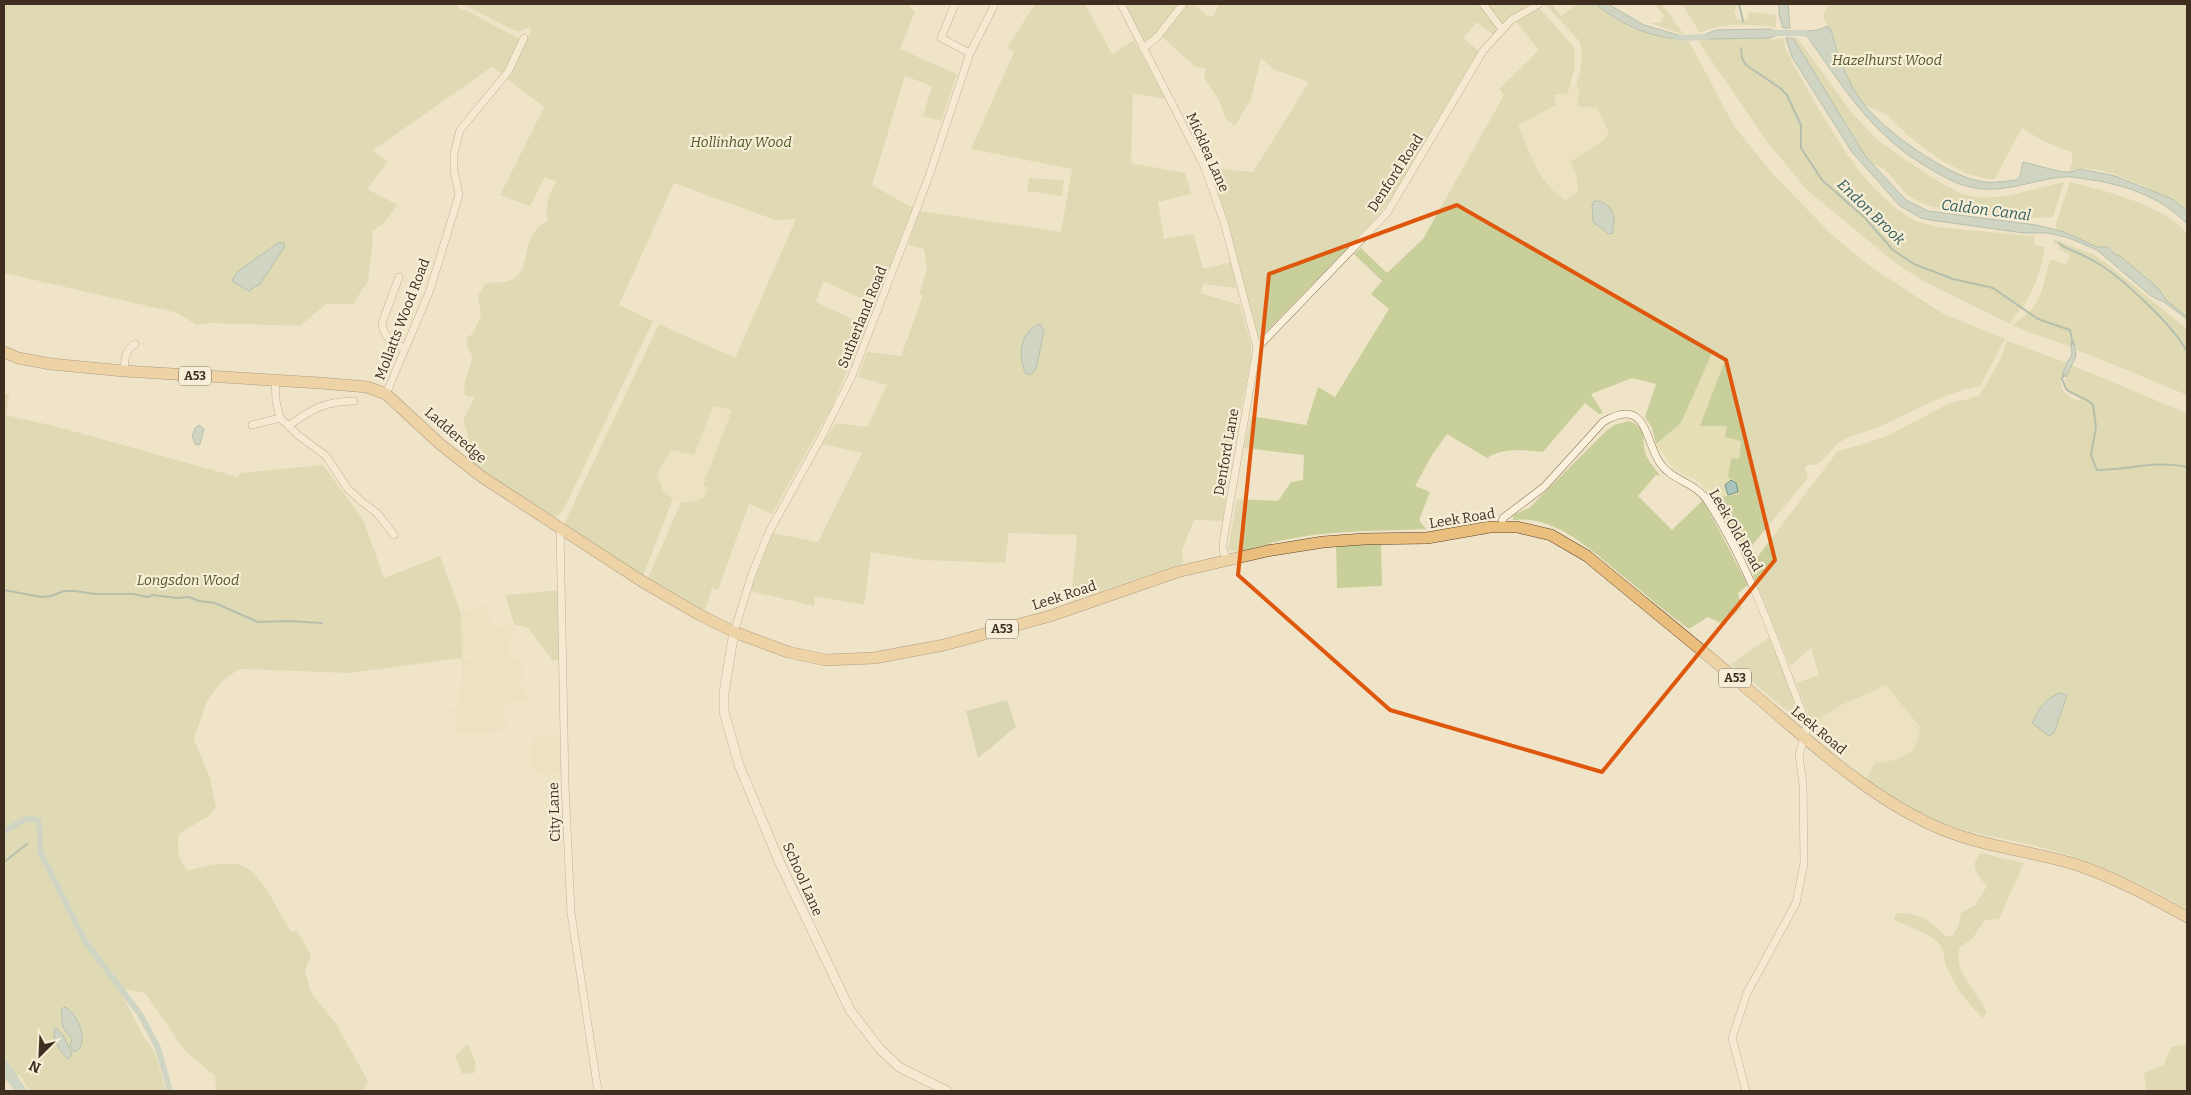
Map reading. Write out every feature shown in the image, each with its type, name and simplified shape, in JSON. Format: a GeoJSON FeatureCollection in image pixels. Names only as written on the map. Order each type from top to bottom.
{"type":"FeatureCollection","features":[{"type":"Feature","properties":{"kind":"highway","name":"Ladderedge"},"geometry":{"type":"LineString","coordinates":[[4,352],[18,358],[51,364],[368,388],[386,394],[440,444],[482,478],[670,598],[734,632]]}},
{"type":"Feature","properties":{"kind":"highway","name":"Leek Road"},"geometry":{"type":"LineString","coordinates":[[734,632],[806,658],[845,661],[874,658],[944,645],[1050,616],[1177,572],[1228,559],[1323,542],[1427,538],[1501,526],[1533,530],[1551,535],[1579,550],[1861,783],[1931,824],[1962,838],[2074,864],[2131,886],[2187,917]]}},
{"type":"Feature","properties":{"kind":"street"},"geometry":{"type":"LineString","coordinates":[[955,4],[941,38],[970,53]]}},
{"type":"Feature","properties":{"kind":"street","name":"Sutherland Road"},"geometry":{"type":"LineString","coordinates":[[734,632],[752,574],[769,532],[821,438],[852,376],[928,179],[970,53],[995,4]]}},
{"type":"Feature","properties":{"kind":"street","name":"Micklea Lane"},"geometry":{"type":"LineString","coordinates":[[1121,4],[1205,168],[1224,222],[1257,348]]}},
{"type":"Feature","properties":{"kind":"street"},"geometry":{"type":"LineString","coordinates":[[1142,48],[1158,36],[1183,4]]}},
{"type":"Feature","properties":{"kind":"street"},"geometry":{"type":"LineString","coordinates":[[1483,4],[1502,28]]}},
{"type":"Feature","properties":{"kind":"street","name":"Denford Road"},"geometry":{"type":"LineString","coordinates":[[1257,348],[1387,212],[1470,73],[1502,28],[1511,20],[1539,4]]}},
{"type":"Feature","properties":{"kind":"street","name":"Mollatts Wood Road"},"geometry":{"type":"LineString","coordinates":[[386,394],[430,290],[459,195],[454,170],[454,154],[460,130],[508,72],[524,38]]}},
{"type":"Feature","properties":{"kind":"street"},"geometry":{"type":"LineString","coordinates":[[399,277],[382,323],[382,331],[390,340],[404,348]]}},
{"type":"Feature","properties":{"kind":"street"},"geometry":{"type":"LineString","coordinates":[[124,371],[125,355],[129,348],[135,344]]}},
{"type":"Feature","properties":{"kind":"street","name":"Denford Lane"},"geometry":{"type":"LineString","coordinates":[[1228,559],[1224,556],[1224,536],[1257,348]]}},
{"type":"Feature","properties":{"kind":"street"},"geometry":{"type":"LineString","coordinates":[[276,381],[276,400],[280,418],[326,456],[348,489],[377,513],[394,535]]}},
{"type":"Feature","properties":{"kind":"street"},"geometry":{"type":"LineString","coordinates":[[288,426],[316,407],[336,401],[354,401]]}},
{"type":"Feature","properties":{"kind":"street","name":"Leek Old Road"},"geometry":{"type":"LineString","coordinates":[[1501,526],[1503,518],[1544,487],[1603,422],[1613,416],[1625,414],[1635,417],[1644,424],[1660,463],[1670,474],[1696,488],[1705,498],[1741,560],[1768,618],[1806,722],[1799,755],[1803,784],[1804,863],[1796,904],[1747,993],[1732,1038],[1746,1091]]}},
{"type":"Feature","properties":{"kind":"street"},"geometry":{"type":"LineString","coordinates":[[252,425],[280,418]]}},
{"type":"Feature","properties":{"kind":"street","name":"City Lane"},"geometry":{"type":"LineString","coordinates":[[560,529],[565,786],[571,913],[598,1091]]}},
{"type":"Feature","properties":{"kind":"street","name":"School Lane"},"geometry":{"type":"LineString","coordinates":[[734,632],[724,693],[724,712],[740,765],[779,860],[850,1010],[880,1049],[899,1067],[929,1084],[947,1091]]}},
{"type":"Feature","properties":{"kind":"highlighted area"},"geometry":{"type":"Polygon","coordinates":[[[1457,205],[1726,360],[1775,560],[1602,772],[1390,710],[1238,575],[1269,274],[1457,205]]]}},
{"type":"Feature","properties":{"kind":"shaded area"},"geometry":{"type":"Polygon","coordinates":[[[1571,87],[1580,88],[1597,108],[1610,132],[1604,140],[1571,162],[1576,172],[1578,192],[1565,200],[1555,194],[1535,164],[1518,125],[1555,105],[1554,95],[1568,93],[1571,87]]]}},
{"type":"Feature","properties":{"kind":"shaded area"},"geometry":{"type":"Polygon","coordinates":[[[1713,351],[1725,360],[1700,426],[1728,426],[1726,437],[1741,441],[1735,481],[1739,494],[1720,497],[1708,495],[1700,482],[1674,470],[1656,444],[1681,423],[1713,351]]]}},
{"type":"Feature","properties":{"kind":"shaded area"},"geometry":{"type":"Polygon","coordinates":[[[713,406],[732,410],[704,485],[708,488],[706,496],[693,502],[681,502],[673,499],[663,491],[657,475],[671,450],[694,455],[713,406]]]}},
{"type":"Feature","properties":{"kind":"shaded area"},"geometry":{"type":"Polygon","coordinates":[[[487,605],[493,627],[514,624],[507,651],[489,650],[488,652],[472,652],[472,656],[462,656],[461,613],[487,605]]]}},
{"type":"Feature","properties":{"kind":"shaded area"},"geometry":{"type":"Polygon","coordinates":[[[490,652],[508,653],[522,664],[521,686],[528,701],[504,703],[507,730],[458,734],[456,715],[449,712],[459,704],[462,683],[462,658],[474,658],[474,654],[490,652]]]}},
{"type":"Feature","properties":{"kind":"shaded area"},"geometry":{"type":"Polygon","coordinates":[[[1886,685],[1921,727],[1920,734],[1915,747],[1901,759],[1875,764],[1867,779],[1814,737],[1813,726],[1823,715],[1845,702],[1886,685]]]}},
{"type":"Feature","properties":{"kind":"shaded area"},"geometry":{"type":"Polygon","coordinates":[[[563,736],[563,773],[545,775],[535,773],[531,766],[530,752],[533,738],[563,736]]]}},
{"type":"Feature","properties":{"kind":"green space"},"geometry":{"type":"Polygon","coordinates":[[[4,4],[455,4],[458,5],[461,11],[464,9],[518,38],[520,42],[511,63],[502,74],[492,67],[372,151],[388,161],[367,189],[398,205],[383,224],[372,231],[373,240],[368,281],[353,304],[326,304],[300,326],[210,323],[196,325],[178,313],[4,273],[4,4]],[[278,243],[234,276],[255,289],[285,246],[284,243],[278,243]]]}},
{"type":"Feature","properties":{"kind":"green space","name":"Hollinhay Wood"},"geometry":{"type":"Polygon","coordinates":[[[463,4],[908,4],[915,12],[900,49],[957,74],[941,121],[923,116],[932,86],[905,76],[872,185],[913,208],[876,305],[823,281],[816,302],[867,326],[831,408],[772,514],[749,504],[718,590],[712,588],[705,610],[648,578],[681,502],[693,502],[706,496],[705,493],[708,488],[703,485],[732,410],[713,406],[694,455],[671,450],[657,474],[663,491],[673,499],[643,576],[564,524],[659,324],[735,358],[796,219],[775,220],[674,183],[619,305],[653,321],[563,511],[556,516],[549,515],[468,462],[468,434],[463,420],[475,397],[466,396],[464,392],[465,380],[473,357],[467,347],[467,338],[473,333],[481,316],[478,296],[485,284],[512,280],[520,272],[529,241],[539,227],[547,221],[548,200],[557,182],[545,177],[530,206],[500,195],[544,107],[506,78],[532,30],[528,28],[519,31],[511,29],[463,4]]]}},
{"type":"Feature","properties":{"kind":"green space"},"geometry":{"type":"Polygon","coordinates":[[[1035,4],[1085,4],[1112,54],[1134,40],[1166,99],[1133,93],[1131,163],[1185,173],[1191,194],[1158,202],[1164,239],[1194,234],[1203,269],[1231,262],[1236,288],[1204,284],[1200,293],[1240,305],[1251,346],[1251,357],[1229,470],[1223,521],[1194,520],[1182,550],[1183,563],[1071,601],[1077,535],[1009,533],[1005,563],[921,560],[871,552],[864,605],[815,596],[814,606],[750,591],[773,533],[818,542],[862,453],[822,444],[836,423],[867,427],[887,385],[858,377],[867,352],[901,356],[923,295],[919,294],[927,269],[924,249],[908,245],[920,211],[1061,232],[1072,169],[971,149],[1014,52],[1007,48],[1035,4]]]}},
{"type":"Feature","properties":{"kind":"green space"},"geometry":{"type":"Polygon","coordinates":[[[1125,4],[1180,4],[1158,33],[1144,42],[1125,4]]]}},
{"type":"Feature","properties":{"kind":"green space"},"geometry":{"type":"Polygon","coordinates":[[[1186,4],[1194,4],[1209,17],[1213,16],[1219,4],[1481,4],[1498,26],[1493,35],[1477,22],[1463,38],[1479,51],[1418,157],[1396,191],[1372,223],[1258,340],[1229,227],[1209,168],[1253,172],[1309,82],[1273,69],[1261,58],[1251,99],[1235,126],[1226,119],[1219,100],[1204,78],[1206,69],[1196,67],[1161,36],[1186,4]]]}},
{"type":"Feature","properties":{"kind":"green space"},"geometry":{"type":"Polygon","coordinates":[[[1486,4],[1532,4],[1501,23],[1486,4]]]}},
{"type":"Feature","properties":{"kind":"green space"},"geometry":{"type":"Polygon","coordinates":[[[1552,4],[1561,16],[1577,4],[1596,4],[1631,28],[1670,39],[1689,41],[1734,126],[1772,173],[1831,234],[1871,267],[1942,313],[2005,339],[1980,386],[1942,397],[1878,427],[1847,438],[1837,444],[1817,464],[1807,465],[1805,468],[1808,478],[1744,555],[1724,514],[1708,495],[1720,497],[1739,494],[1735,481],[1728,477],[1731,458],[1739,459],[1741,441],[1725,437],[1727,426],[1700,426],[1725,360],[1713,351],[1681,423],[1656,444],[1652,428],[1645,417],[1656,384],[1632,378],[1591,394],[1603,413],[1599,414],[1585,403],[1543,452],[1507,451],[1487,458],[1447,434],[1432,455],[1415,486],[1430,492],[1419,520],[1426,529],[1319,534],[1284,540],[1247,550],[1228,550],[1237,499],[1278,501],[1291,482],[1303,480],[1304,455],[1244,448],[1251,416],[1306,425],[1318,387],[1335,397],[1389,309],[1371,294],[1382,281],[1354,254],[1361,248],[1387,273],[1423,239],[1504,95],[1499,89],[1539,50],[1515,21],[1539,8],[1574,47],[1575,67],[1568,93],[1554,95],[1556,105],[1518,125],[1536,167],[1556,194],[1565,200],[1578,192],[1576,172],[1570,162],[1604,140],[1609,132],[1597,108],[1577,106],[1580,88],[1576,87],[1581,64],[1581,47],[1579,41],[1547,6],[1552,4]]]}},
{"type":"Feature","properties":{"kind":"green space"},"geometry":{"type":"Polygon","coordinates":[[[1655,4],[1662,4],[1684,35],[1650,23],[1661,23],[1664,16],[1655,4]]]}},
{"type":"Feature","properties":{"kind":"green space"},"geometry":{"type":"Polygon","coordinates":[[[1682,4],[1735,4],[1737,6],[1734,13],[1738,20],[1747,20],[1749,12],[1776,15],[1776,27],[1727,25],[1700,33],[1682,4]]]}},
{"type":"Feature","properties":{"kind":"green space","name":"Hazelhurst Wood"},"geometry":{"type":"Polygon","coordinates":[[[1830,4],[2187,4],[2187,211],[2165,197],[2120,176],[2091,169],[2079,169],[2069,172],[2073,160],[2071,152],[2043,141],[2022,128],[1994,180],[1967,174],[1941,160],[1907,135],[1886,114],[1864,105],[1850,83],[1831,30],[1823,17],[1830,4]]]}},
{"type":"Feature","properties":{"kind":"green space"},"geometry":{"type":"Polygon","coordinates":[[[1771,37],[1771,40],[1784,38],[1785,47],[1792,62],[1849,157],[1887,201],[1907,216],[1929,225],[2035,236],[2034,245],[2045,247],[2033,289],[2010,324],[1923,281],[1894,262],[1807,190],[1768,143],[1698,41],[1702,41],[1701,39],[1771,37]]]}},
{"type":"Feature","properties":{"kind":"green space"},"geometry":{"type":"Polygon","coordinates":[[[1793,38],[1797,38],[1852,113],[1884,145],[1934,179],[1962,194],[1980,198],[2007,196],[2064,182],[2053,217],[2036,218],[1935,207],[1909,196],[1887,172],[1874,165],[1866,157],[1793,38]]]}},
{"type":"Feature","properties":{"kind":"green space"},"geometry":{"type":"Polygon","coordinates":[[[1029,178],[1064,180],[1062,196],[1027,191],[1029,178]]]}},
{"type":"Feature","properties":{"kind":"green space"},"geometry":{"type":"Polygon","coordinates":[[[2070,182],[2133,200],[2150,207],[2178,224],[2187,234],[2187,317],[2166,300],[2159,289],[2107,247],[2097,247],[2056,230],[2056,223],[2070,182]]]}},
{"type":"Feature","properties":{"kind":"green space"},"geometry":{"type":"Polygon","coordinates":[[[2054,239],[2094,255],[2105,262],[2187,329],[2187,395],[2013,326],[2031,310],[2039,298],[2051,259],[2065,264],[2069,260],[2070,255],[2059,249],[2059,244],[2053,245],[2054,239]]]}},
{"type":"Feature","properties":{"kind":"green space"},"geometry":{"type":"Polygon","coordinates":[[[2007,341],[2065,362],[2069,359],[2063,373],[2062,389],[2079,401],[2081,398],[2068,390],[2064,384],[2071,365],[2187,413],[2187,909],[2153,890],[2080,859],[1968,831],[1941,822],[1902,803],[1867,779],[1874,764],[1892,761],[1912,750],[1919,737],[1920,727],[1886,685],[1829,712],[1813,726],[1796,683],[1819,675],[1811,648],[1790,666],[1750,567],[1837,452],[1887,436],[1948,404],[1979,396],[2000,360],[2007,341]],[[2060,693],[2056,727],[2067,696],[2060,693]]]}},
{"type":"Feature","properties":{"kind":"green space","name":"Longsdon Wood"},"geometry":{"type":"Polygon","coordinates":[[[4,393],[9,394],[6,415],[58,427],[238,477],[239,473],[323,465],[363,519],[384,578],[440,556],[461,613],[462,658],[349,673],[239,669],[221,682],[207,701],[194,739],[209,775],[216,807],[210,815],[179,834],[179,854],[188,871],[222,864],[243,866],[250,870],[264,886],[291,932],[297,931],[311,955],[305,971],[311,993],[335,1022],[368,1081],[362,1091],[216,1091],[215,1076],[186,1052],[145,993],[119,988],[143,1036],[155,1052],[166,1091],[29,1091],[20,1075],[7,1081],[4,1090],[6,1082],[4,1083],[4,393]]]}},
{"type":"Feature","properties":{"kind":"green space"},"geometry":{"type":"Polygon","coordinates":[[[1629,421],[1640,427],[1646,455],[1660,476],[1656,475],[1638,496],[1672,530],[1703,500],[1748,585],[1738,593],[1742,609],[1723,624],[1708,617],[1689,629],[1576,539],[1546,523],[1530,520],[1513,520],[1513,515],[1529,508],[1606,431],[1614,425],[1629,421]]]}},
{"type":"Feature","properties":{"kind":"green space"},"geometry":{"type":"Polygon","coordinates":[[[1381,543],[1382,586],[1337,588],[1336,545],[1381,543]]]}},
{"type":"Feature","properties":{"kind":"green space"},"geometry":{"type":"Polygon","coordinates":[[[560,590],[560,658],[553,661],[528,628],[514,624],[505,595],[560,590]]]}},
{"type":"Feature","properties":{"kind":"green space"},"geometry":{"type":"Polygon","coordinates":[[[1770,637],[1800,718],[1798,720],[1731,664],[1770,637]]]}},
{"type":"Feature","properties":{"kind":"green space"},"geometry":{"type":"Polygon","coordinates":[[[1007,700],[1016,727],[978,758],[966,711],[1007,700]]]}},
{"type":"Feature","properties":{"kind":"green space"},"geometry":{"type":"Polygon","coordinates":[[[1981,853],[2024,863],[1999,919],[1985,920],[1972,939],[1960,947],[1958,956],[1960,965],[1963,974],[1987,1013],[1983,1018],[1958,989],[1946,966],[1943,951],[1937,941],[1894,920],[1896,913],[1911,914],[1928,921],[1945,936],[1952,936],[1959,925],[1961,913],[1975,905],[1987,886],[1978,874],[1975,866],[1977,857],[1981,853]]]}},
{"type":"Feature","properties":{"kind":"green space"},"geometry":{"type":"Polygon","coordinates":[[[468,1044],[476,1064],[474,1073],[462,1074],[455,1056],[468,1044]]]}},
{"type":"Feature","properties":{"kind":"green space"},"geometry":{"type":"Polygon","coordinates":[[[2187,1044],[2187,1091],[2146,1091],[2144,1073],[2164,1065],[2171,1047],[2187,1044]]]}},
{"type":"Feature","properties":{"kind":"water"},"geometry":{"type":"Polygon","coordinates":[[[1596,4],[1608,4],[1644,25],[1687,39],[1662,37],[1638,30],[1606,12],[1596,4]]]}},
{"type":"Feature","properties":{"kind":"water"},"geometry":{"type":"Polygon","coordinates":[[[1779,4],[1788,4],[1790,28],[1783,28],[1779,14],[1779,4]]]}},
{"type":"Feature","properties":{"kind":"water"},"geometry":{"type":"Polygon","coordinates":[[[1828,26],[1848,78],[1863,103],[1885,126],[1933,161],[1965,177],[1988,182],[2017,180],[2020,176],[2023,162],[2062,172],[2080,169],[2115,176],[2172,199],[2187,211],[2187,224],[2177,214],[2153,199],[2127,188],[2100,181],[2066,177],[2003,188],[1979,189],[1944,177],[1911,157],[1876,127],[1848,94],[1807,36],[1797,35],[1797,32],[1818,30],[1828,26]]]}},
{"type":"Feature","properties":{"kind":"water"},"geometry":{"type":"Polygon","coordinates":[[[1770,29],[1778,32],[1778,35],[1769,38],[1701,39],[1701,36],[1716,30],[1770,29]]]}},
{"type":"Feature","properties":{"kind":"water"},"geometry":{"type":"Polygon","coordinates":[[[1786,38],[1793,38],[1866,157],[1906,200],[1928,211],[2036,225],[2064,232],[2097,247],[2107,247],[2159,289],[2166,300],[2187,319],[2164,302],[2151,296],[2097,250],[2069,238],[2048,233],[2024,233],[1930,220],[1921,218],[1900,206],[1852,152],[1792,57],[1786,38]]]}},
{"type":"Feature","properties":{"kind":"water"},"geometry":{"type":"Polygon","coordinates":[[[1594,201],[1602,202],[1611,209],[1614,216],[1613,233],[1609,234],[1593,222],[1592,205],[1594,201]]]}},
{"type":"Feature","properties":{"kind":"water"},"geometry":{"type":"Polygon","coordinates":[[[278,243],[284,243],[285,246],[260,284],[249,291],[232,281],[237,272],[278,243]]]}},
{"type":"Feature","properties":{"kind":"water"},"geometry":{"type":"Polygon","coordinates":[[[1040,324],[1044,331],[1036,369],[1032,374],[1026,374],[1022,360],[1022,345],[1028,332],[1040,324]]]}},
{"type":"Feature","properties":{"kind":"water"},"geometry":{"type":"Polygon","coordinates":[[[2071,342],[2074,342],[2076,356],[2066,377],[2062,374],[2072,354],[2071,342]]]}},
{"type":"Feature","properties":{"kind":"water"},"geometry":{"type":"Polygon","coordinates":[[[199,425],[204,429],[200,444],[196,445],[192,437],[195,428],[199,425]]]}},
{"type":"Feature","properties":{"kind":"water"},"geometry":{"type":"Polygon","coordinates":[[[1731,480],[1736,483],[1738,492],[1728,495],[1725,485],[1731,480]]]}},
{"type":"Feature","properties":{"kind":"water"},"geometry":{"type":"Polygon","coordinates":[[[2060,693],[2067,695],[2054,733],[2049,736],[2032,723],[2043,705],[2060,693]]]}},
{"type":"Feature","properties":{"kind":"water"},"geometry":{"type":"Polygon","coordinates":[[[64,1007],[74,1015],[81,1028],[82,1043],[74,1052],[70,1046],[72,1039],[63,1027],[61,1010],[64,1007]]]}},
{"type":"Feature","properties":{"kind":"water"},"geometry":{"type":"Polygon","coordinates":[[[55,1028],[63,1035],[72,1053],[69,1059],[57,1045],[54,1036],[55,1028]]]}},
{"type":"Feature","properties":{"kind":"waterway","name":"Endon Brook"},"geometry":{"type":"LineString","coordinates":[[1739,4],[1743,21]]}},
{"type":"Feature","properties":{"kind":"waterway","name":"Caldon Canal"},"geometry":{"type":"LineString","coordinates":[[1772,33],[1804,33]]}},
{"type":"Feature","properties":{"kind":"waterway"},"geometry":{"type":"LineString","coordinates":[[1677,38],[1707,37]]}},
{"type":"Feature","properties":{"kind":"waterway","name":"Endon Brook"},"geometry":{"type":"LineString","coordinates":[[1741,48],[1742,58],[1746,65],[1780,88],[1787,95],[1801,125],[1801,148],[1822,180],[1865,218],[1893,250],[1914,264],[1953,279],[1993,288],[2038,319],[2070,330],[2073,344]]}},
{"type":"Feature","properties":{"kind":"waterway"},"geometry":{"type":"LineString","coordinates":[[2059,243],[2095,261],[2121,280],[2172,330],[2187,352]]}},
{"type":"Feature","properties":{"kind":"waterway","name":"Endon Brook"},"geometry":{"type":"LineString","coordinates":[[2064,374],[2062,379],[2066,389],[2093,405],[2096,427],[2091,455],[2097,470],[2154,465],[2187,467]]}},
{"type":"Feature","properties":{"kind":"waterway"},"geometry":{"type":"LineString","coordinates":[[4,590],[41,597],[51,596],[64,591],[95,594],[133,594],[147,597],[153,595],[177,598],[189,597],[199,601],[215,603],[258,622],[322,623]]}},
{"type":"Feature","properties":{"kind":"waterway"},"geometry":{"type":"LineString","coordinates":[[4,831],[26,819],[38,820],[40,851],[85,941],[140,1014],[158,1048],[170,1091]]}},
{"type":"Feature","properties":{"kind":"waterway"},"geometry":{"type":"LineString","coordinates":[[4,862],[27,844]]}},
{"type":"Feature","properties":{"kind":"waterway"},"geometry":{"type":"LineString","coordinates":[[4,1066],[21,1091]]}}]}
